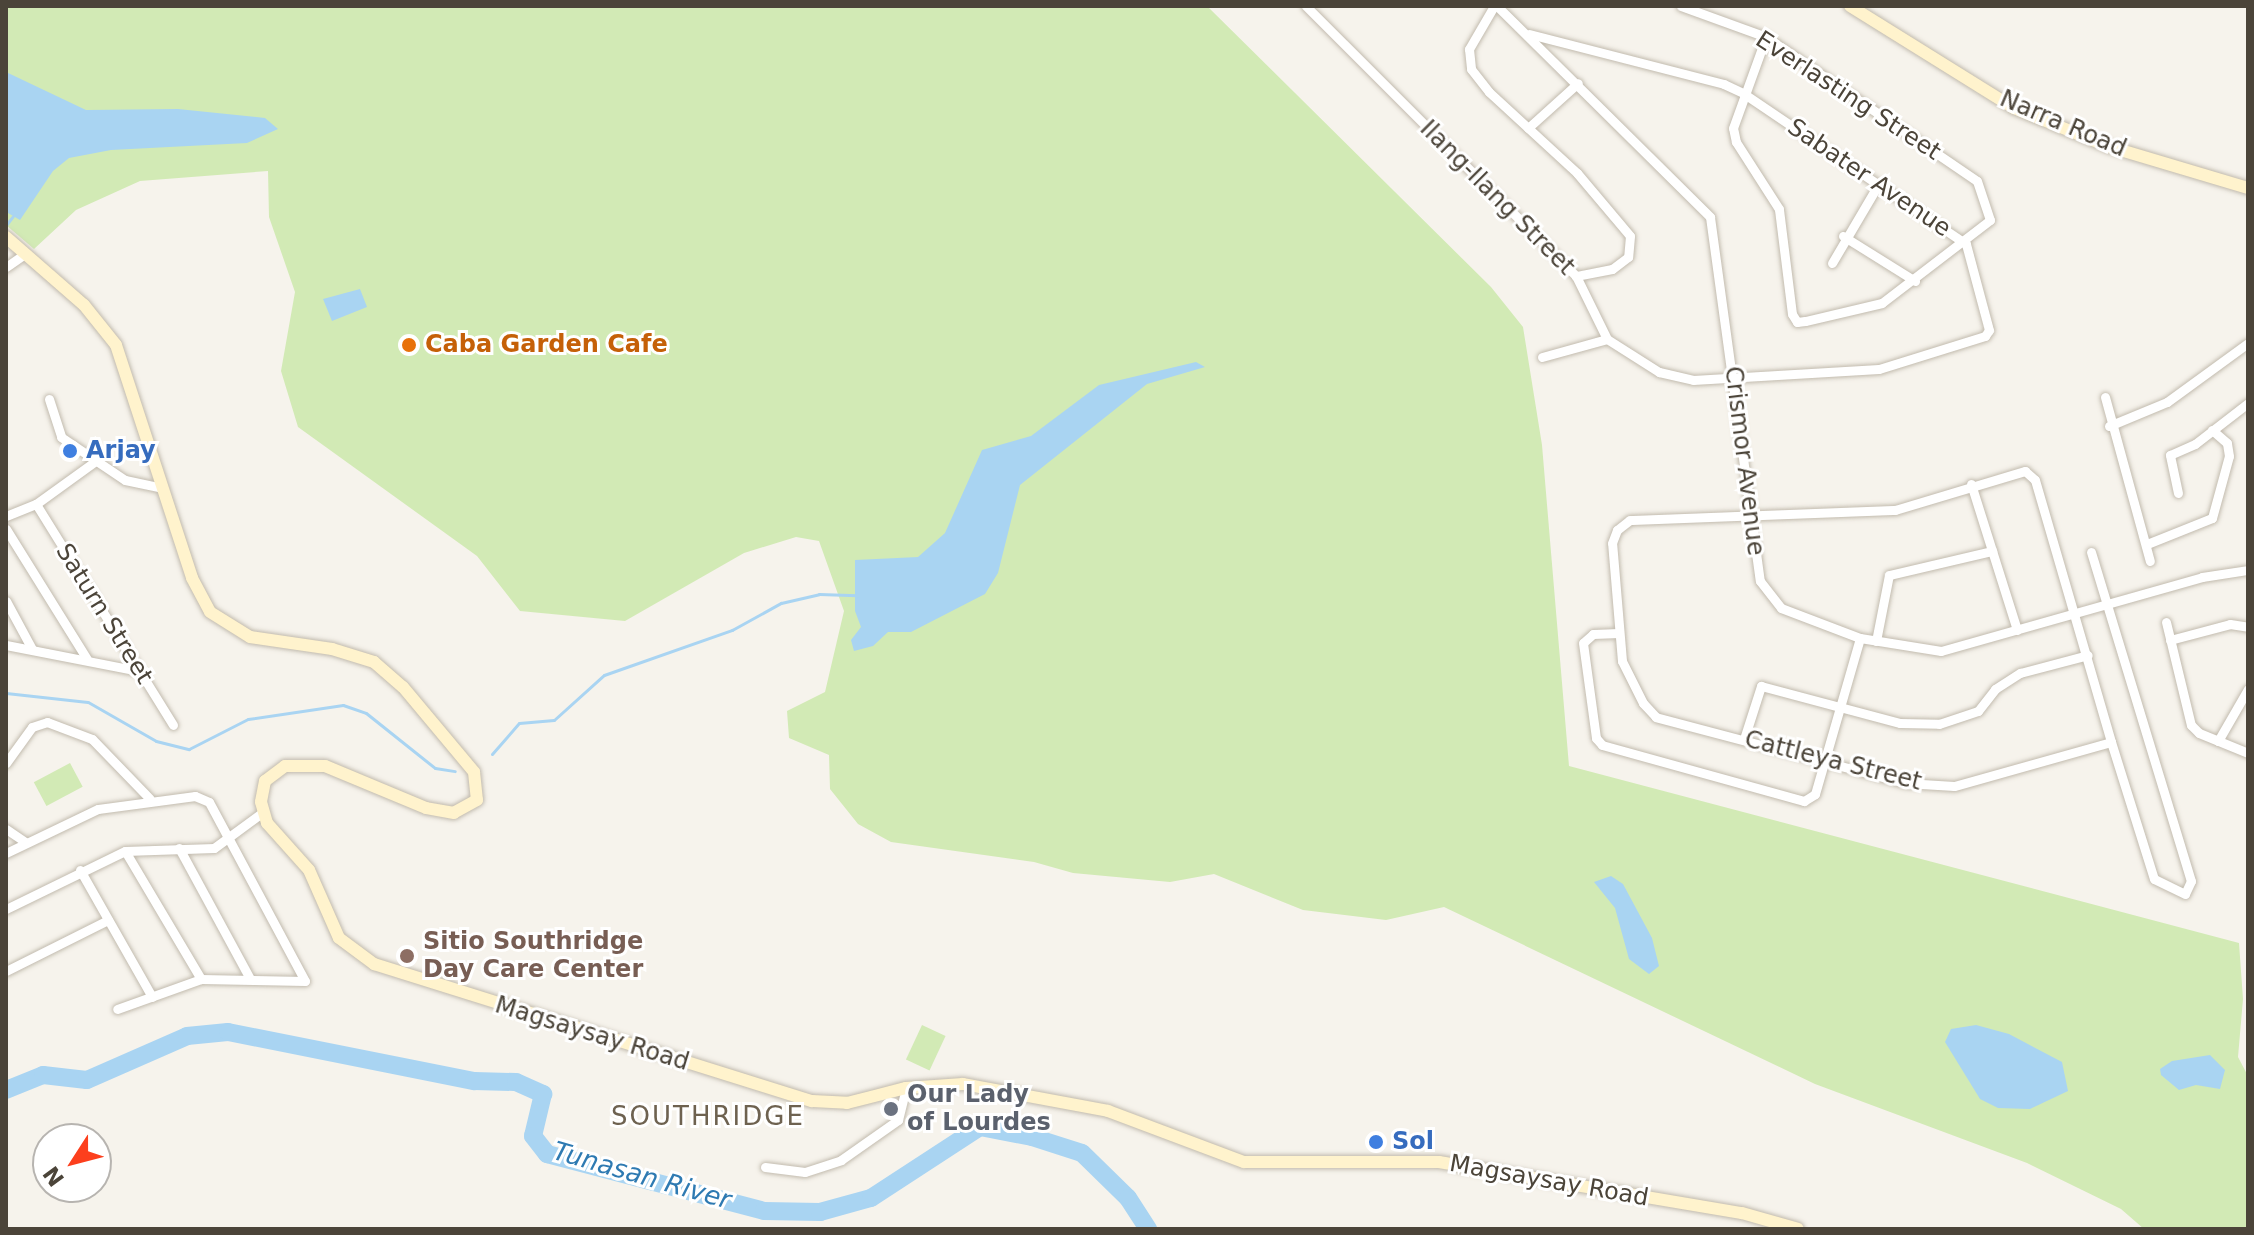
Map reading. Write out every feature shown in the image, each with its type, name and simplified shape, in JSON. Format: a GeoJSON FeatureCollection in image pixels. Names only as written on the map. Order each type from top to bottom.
{"type":"FeatureCollection","features":[{"type":"Feature","properties":{"kind":"main road","name":"Narra Road"},"geometry":{"type":"LineString","coordinates":[[1850,6],[2014,108],[2107,146],[2248,188]]}},
{"type":"Feature","properties":{"kind":"main road"},"geometry":{"type":"LineString","coordinates":[[6,238],[84,305],[116,345],[130,374],[162,488],[192,578],[210,612],[250,637],[332,649],[374,662],[430,717],[479,783],[472,807],[439,812],[346,772],[292,764],[265,781],[263,812]]}},
{"type":"Feature","properties":{"kind":"main road","name":"Magsaysay Road"},"geometry":{"type":"LineString","coordinates":[[263,812],[309,870],[339,938],[391,972],[812,1101],[847,1103],[906,1088],[963,1084],[1074,1102],[1244,1162],[1439,1162],[1742,1213],[1798,1229]]}},
{"type":"Feature","properties":{"kind":"street","name":"Ilang-Ilang Street"},"geometry":{"type":"LineString","coordinates":[[1306,6],[1576,276],[1607,339]]}},
{"type":"Feature","properties":{"kind":"street"},"geometry":{"type":"LineString","coordinates":[[1496,6],[1469,49],[1471,69],[1577,173],[1630,236],[1628,257],[1612,269],[1576,276]]}},
{"type":"Feature","properties":{"kind":"street","name":"Crismor Avenue"},"geometry":{"type":"LineString","coordinates":[[1496,6],[1529,34],[1710,217],[1760,581],[1781,608],[1860,638],[1941,651],[2158,590],[2248,570]]}},
{"type":"Feature","properties":{"kind":"street","name":"Everlasting Street"},"geometry":{"type":"LineString","coordinates":[[1681,6],[1766,37],[1977,181],[1992,214],[1966,244]]}},
{"type":"Feature","properties":{"kind":"street","name":"Sabater Avenue"},"geometry":{"type":"LineString","coordinates":[[1529,34],[1743,93],[1966,244],[1989,330],[1979,340],[1879,369],[1734,378]]}},
{"type":"Feature","properties":{"kind":"street"},"geometry":{"type":"LineString","coordinates":[[1766,37],[1734,115],[1736,142],[1779,209],[1797,322],[1882,303],[1966,244]]}},
{"type":"Feature","properties":{"kind":"street"},"geometry":{"type":"LineString","coordinates":[[1528,128],[1578,83]]}},
{"type":"Feature","properties":{"kind":"street"},"geometry":{"type":"LineString","coordinates":[[1832,263],[1843,236],[1878,185]]}},
{"type":"Feature","properties":{"kind":"street"},"geometry":{"type":"LineString","coordinates":[[1843,236],[1915,281]]}},
{"type":"Feature","properties":{"kind":"street"},"geometry":{"type":"LineString","coordinates":[[6,267],[26,253]]}},
{"type":"Feature","properties":{"kind":"street"},"geometry":{"type":"LineString","coordinates":[[1542,357],[1607,339],[1659,372],[1693,380],[1734,378]]}},
{"type":"Feature","properties":{"kind":"street"},"geometry":{"type":"LineString","coordinates":[[2109,426],[2167,402],[2248,343]]}},
{"type":"Feature","properties":{"kind":"street"},"geometry":{"type":"LineString","coordinates":[[2105,397],[2109,426],[2150,561]]}},
{"type":"Feature","properties":{"kind":"street"},"geometry":{"type":"LineString","coordinates":[[49,399],[59,436],[125,480],[162,488]]}},
{"type":"Feature","properties":{"kind":"street"},"geometry":{"type":"LineString","coordinates":[[2178,493],[2170,455],[2212,430],[2248,403]]}},
{"type":"Feature","properties":{"kind":"street"},"geometry":{"type":"LineString","coordinates":[[2147,544],[2212,518],[2229,456],[2227,443],[2212,430]]}},
{"type":"Feature","properties":{"kind":"street"},"geometry":{"type":"LineString","coordinates":[[6,516],[36,504],[94,462]]}},
{"type":"Feature","properties":{"kind":"street","name":"Cattleya Street"},"geometry":{"type":"LineString","coordinates":[[2025,471],[2035,480],[2111,742],[1954,786],[1905,783],[1656,717],[1643,703],[1622,661],[1612,543],[1617,530],[1630,520],[1751,513],[1895,510],[1971,484],[2025,471]]}},
{"type":"Feature","properties":{"kind":"street"},"geometry":{"type":"LineString","coordinates":[[1971,484],[2017,630]]}},
{"type":"Feature","properties":{"kind":"street","name":"Saturn Street"},"geometry":{"type":"LineString","coordinates":[[36,504],[173,725]]}},
{"type":"Feature","properties":{"kind":"street"},"geometry":{"type":"LineString","coordinates":[[6,529],[87,659]]}},
{"type":"Feature","properties":{"kind":"street"},"geometry":{"type":"LineString","coordinates":[[1876,641],[1889,575],[1992,551]]}},
{"type":"Feature","properties":{"kind":"street"},"geometry":{"type":"LineString","coordinates":[[2091,552],[2191,881],[2185,894],[2154,879],[2111,742]]}},
{"type":"Feature","properties":{"kind":"street"},"geometry":{"type":"LineString","coordinates":[[6,601],[32,649]]}},
{"type":"Feature","properties":{"kind":"street"},"geometry":{"type":"LineString","coordinates":[[2166,622],[2191,725],[2218,741],[2248,753]]}},
{"type":"Feature","properties":{"kind":"street"},"geometry":{"type":"LineString","coordinates":[[2170,640],[2230,624],[2248,627]]}},
{"type":"Feature","properties":{"kind":"street"},"geometry":{"type":"LineString","coordinates":[[1619,633],[1593,634],[1583,643],[1596,738],[1610,750],[1804,801],[1815,794],[1821,762],[1841,707],[1860,638]]}},
{"type":"Feature","properties":{"kind":"street"},"geometry":{"type":"LineString","coordinates":[[6,645],[139,671]]}},
{"type":"Feature","properties":{"kind":"street"},"geometry":{"type":"LineString","coordinates":[[1744,739],[1761,686],[1900,723],[1939,724],[1978,711],[1995,689],[2020,673],[2088,655]]}},
{"type":"Feature","properties":{"kind":"street"},"geometry":{"type":"LineString","coordinates":[[2218,741],[2248,689]]}},
{"type":"Feature","properties":{"kind":"street"},"geometry":{"type":"LineString","coordinates":[[6,763],[32,727],[47,722],[92,739],[150,799]]}},
{"type":"Feature","properties":{"kind":"street"},"geometry":{"type":"LineString","coordinates":[[6,853],[98,809],[150,799],[205,798],[305,977],[297,984],[249,977],[201,979],[117,1009]]}},
{"type":"Feature","properties":{"kind":"street"},"geometry":{"type":"LineString","coordinates":[[6,909],[80,870],[125,851],[214,848],[263,812]]}},
{"type":"Feature","properties":{"kind":"street"},"geometry":{"type":"LineString","coordinates":[[6,829],[25,842]]}},
{"type":"Feature","properties":{"kind":"street"},"geometry":{"type":"LineString","coordinates":[[179,848],[249,977]]}},
{"type":"Feature","properties":{"kind":"street"},"geometry":{"type":"LineString","coordinates":[[125,851],[201,979]]}},
{"type":"Feature","properties":{"kind":"street"},"geometry":{"type":"LineString","coordinates":[[80,870],[152,997]]}},
{"type":"Feature","properties":{"kind":"street"},"geometry":{"type":"LineString","coordinates":[[6,971],[108,920]]}},
{"type":"Feature","properties":{"kind":"street"},"geometry":{"type":"LineString","coordinates":[[765,1167],[805,1172],[841,1160],[898,1120],[906,1088]]}},
{"type":"Feature","properties":{"kind":"green space"},"geometry":{"type":"Polygon","coordinates":[[[6,6],[1207,6],[1491,287],[1523,327],[1542,445],[1569,766],[2239,943],[2243,999],[2238,1057],[2248,1076],[2248,1229],[2144,1229],[2121,1209],[2027,1163],[1815,1084],[1444,907],[1386,920],[1303,910],[1214,874],[1170,882],[1073,873],[1034,862],[891,842],[858,824],[830,789],[829,755],[789,738],[787,711],[825,692],[844,611],[819,541],[796,537],[744,553],[625,621],[520,611],[477,556],[298,427],[281,371],[295,292],[269,217],[268,171],[140,181],[76,210],[34,249],[6,225],[6,6]]]}},
{"type":"Feature","properties":{"kind":"green space"},"geometry":{"type":"Polygon","coordinates":[[[70,763],[83,787],[46,806],[34,782],[70,763]]]}},
{"type":"Feature","properties":{"kind":"green space"},"geometry":{"type":"Polygon","coordinates":[[[922,1025],[946,1036],[930,1070],[906,1059],[922,1025]]]}},
{"type":"Feature","properties":{"kind":"water"},"geometry":{"type":"Polygon","coordinates":[[[6,72],[86,110],[178,109],[265,118],[278,129],[247,143],[111,150],[69,158],[53,171],[20,220],[8,213],[6,72]]]}},
{"type":"Feature","properties":{"kind":"water"},"geometry":{"type":"Polygon","coordinates":[[[360,289],[367,307],[332,321],[323,299],[360,289]]]}},
{"type":"Feature","properties":{"kind":"water"},"geometry":{"type":"Polygon","coordinates":[[[1196,362],[1205,367],[1147,384],[1020,485],[998,573],[985,594],[911,632],[888,632],[873,646],[854,651],[851,640],[861,627],[855,611],[855,560],[918,557],[945,533],[982,450],[1031,436],[1099,385],[1196,362]]]}},
{"type":"Feature","properties":{"kind":"water"},"geometry":{"type":"Polygon","coordinates":[[[1611,876],[1623,884],[1652,938],[1659,966],[1649,974],[1629,959],[1615,908],[1594,882],[1611,876]]]}},
{"type":"Feature","properties":{"kind":"water"},"geometry":{"type":"Polygon","coordinates":[[[1976,1025],[2009,1034],[2062,1062],[2068,1091],[2030,1109],[1998,1108],[1980,1099],[1945,1042],[1951,1029],[1976,1025]]]}},
{"type":"Feature","properties":{"kind":"water"},"geometry":{"type":"Polygon","coordinates":[[[2210,1055],[2225,1070],[2220,1089],[2196,1085],[2179,1090],[2161,1075],[2160,1069],[2172,1061],[2210,1055]]]}},
{"type":"Feature","properties":{"kind":"waterway"},"geometry":{"type":"LineString","coordinates":[[6,225],[13,216]]}},
{"type":"Feature","properties":{"kind":"waterway"},"geometry":{"type":"LineString","coordinates":[[492,754],[519,723],[554,720],[604,675],[732,630],[781,603],[819,594],[857,595]]}},
{"type":"Feature","properties":{"kind":"waterway"},"geometry":{"type":"LineString","coordinates":[[6,693],[88,702],[156,741],[189,749],[248,719],[343,705],[366,713],[435,768],[455,771]]}},
{"type":"Feature","properties":{"kind":"waterway","name":"Tunasan River"},"geometry":{"type":"LineString","coordinates":[[6,1090],[43,1075],[87,1080],[187,1036],[228,1032],[474,1081],[516,1082],[543,1094],[533,1136],[547,1154],[764,1211],[820,1212],[871,1198],[980,1127],[1032,1137],[1082,1153],[1128,1198],[1148,1229]]}},
{"type":"Feature","properties":{"kind":"place","name":"Caba Garden Cafe"},"geometry":{"type":"Point","coordinates":[409,345]}},
{"type":"Feature","properties":{"kind":"place","name":"Arjay"},"geometry":{"type":"Point","coordinates":[70,451]}},
{"type":"Feature","properties":{"kind":"place","name":"Sitio Southridge Day Care Center"},"geometry":{"type":"Point","coordinates":[407,956]}},
{"type":"Feature","properties":{"kind":"place","name":"Our Lady of Lourdes"},"geometry":{"type":"Point","coordinates":[891,1109]}},
{"type":"Feature","properties":{"kind":"place","name":"Sol"},"geometry":{"type":"Point","coordinates":[1376,1142]}},
{"type":"Feature","properties":{"kind":"district","name":"SOUTHRIDGE"},"geometry":{"type":"Point","coordinates":[708,1117]}}]}
